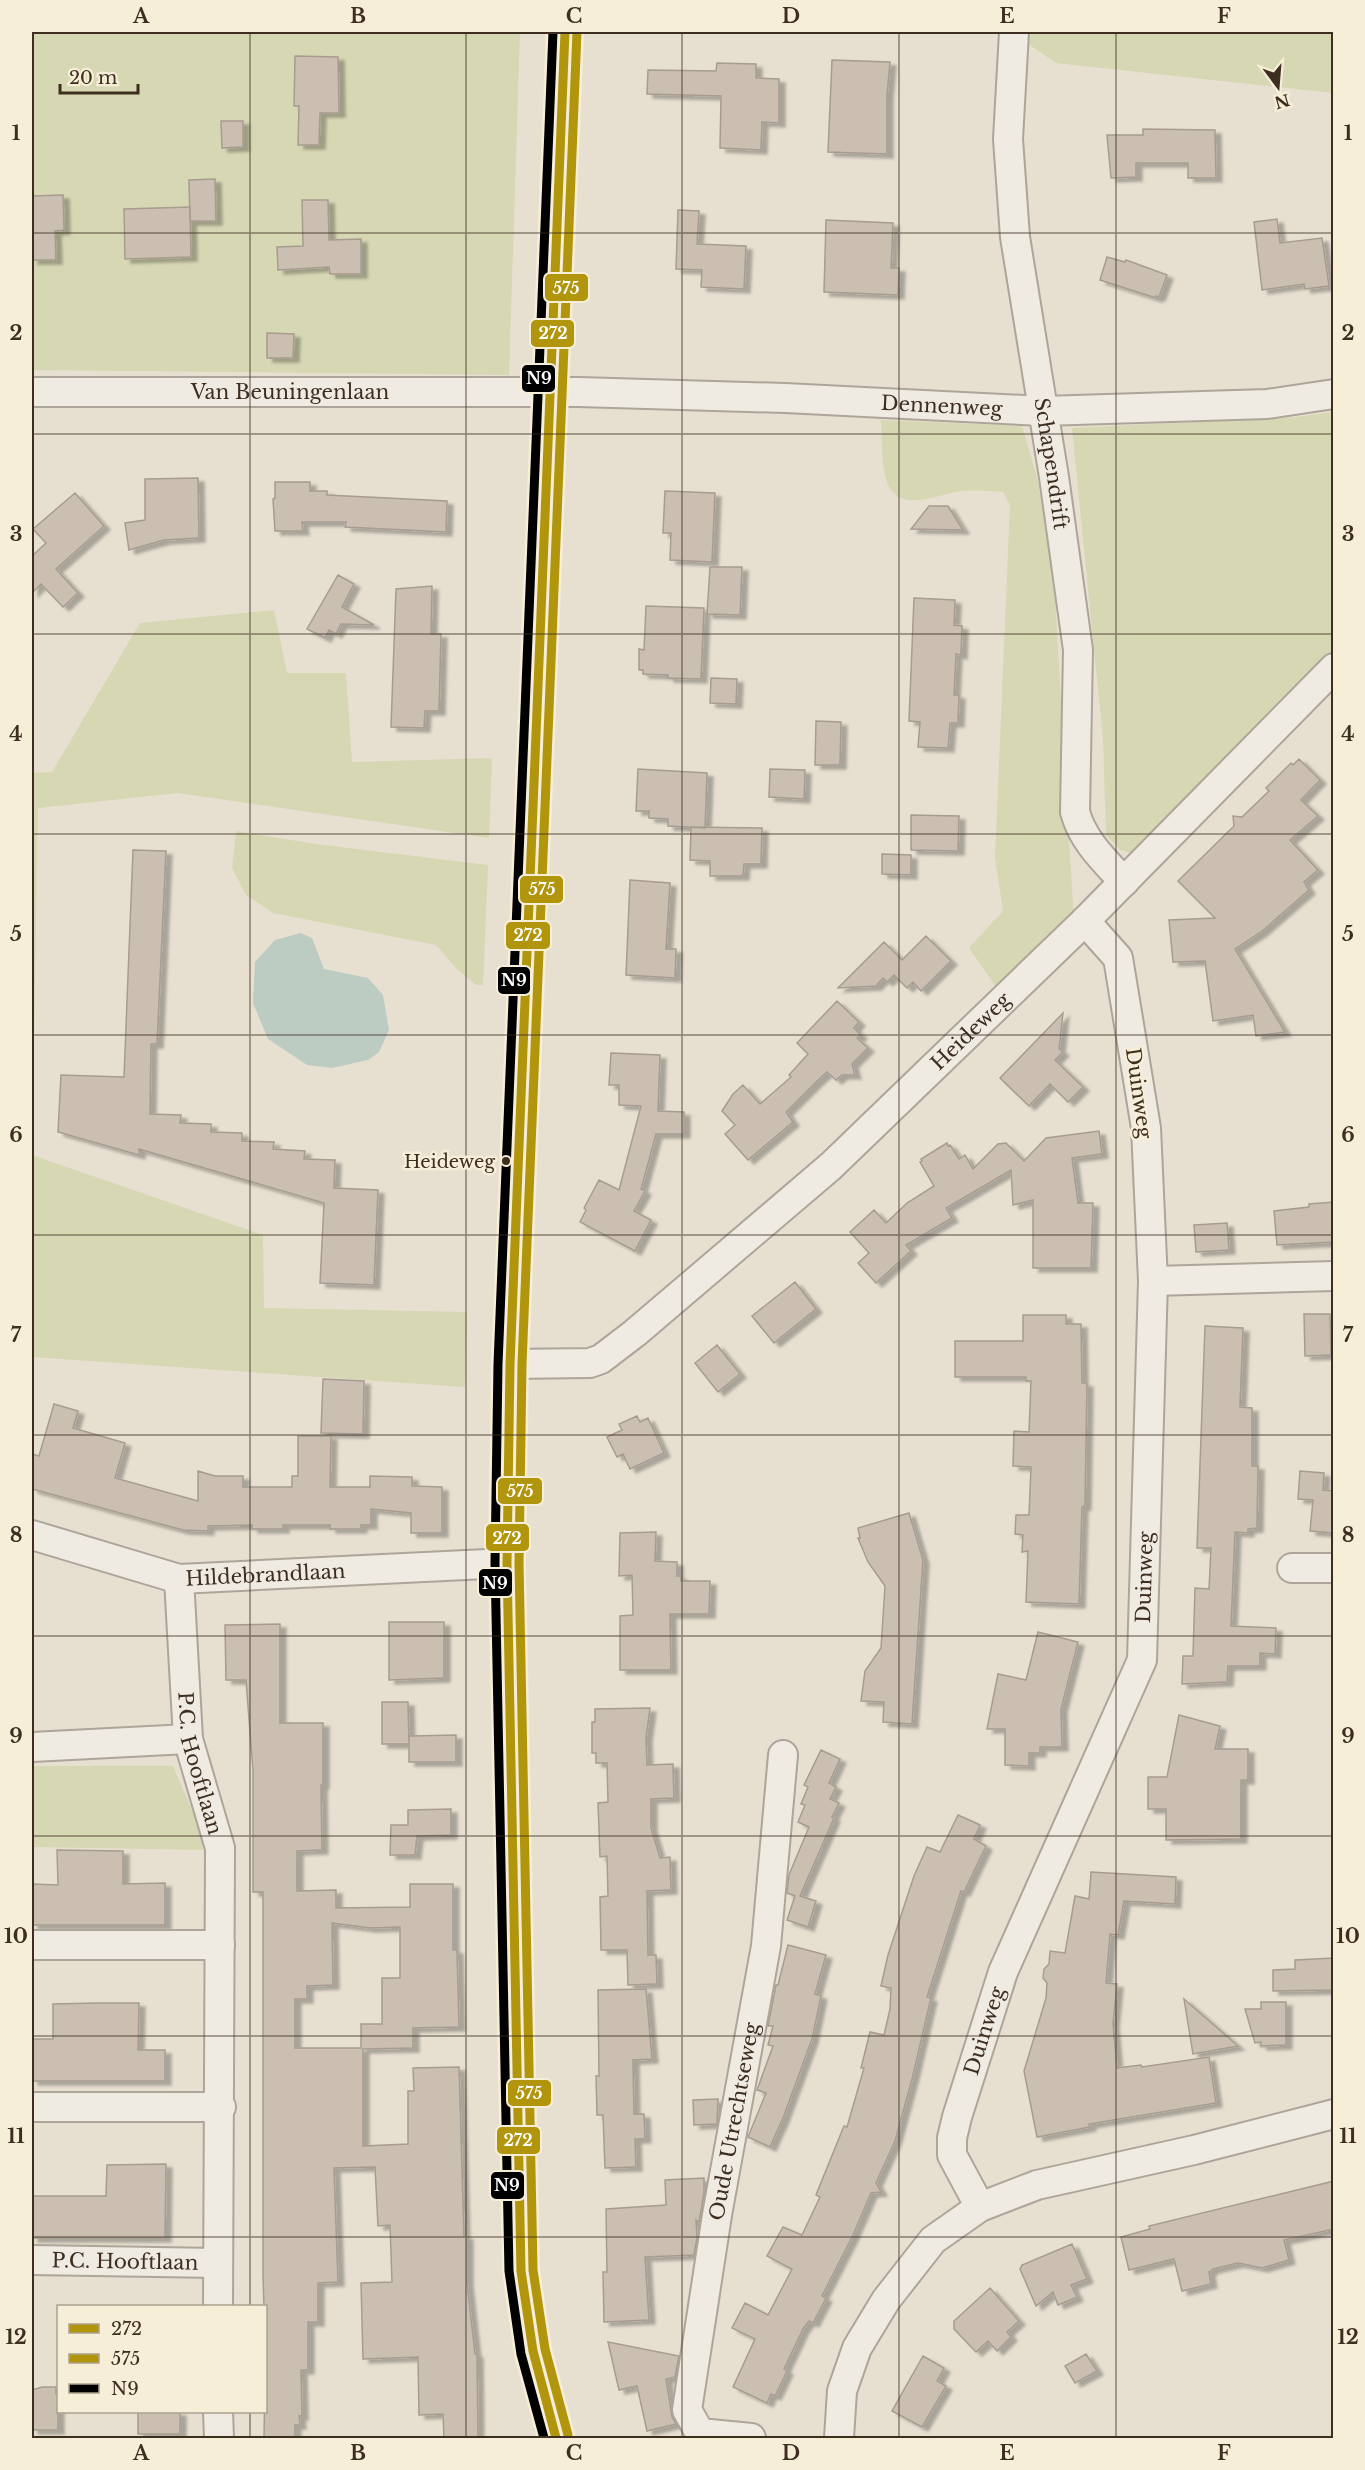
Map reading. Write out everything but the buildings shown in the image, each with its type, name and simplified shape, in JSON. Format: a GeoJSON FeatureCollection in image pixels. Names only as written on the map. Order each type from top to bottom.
{"type":"FeatureCollection","features":[{"type":"Feature","properties":{"kind":"main road"},"geometry":{"type":"LineString","coordinates":[[556,2439],[533,2351],[521,2271],[507,1563],[510,1364],[565,32]]}},
{"type":"Feature","properties":{"kind":"street","name":"Schapendrift"},"geometry":{"type":"LineString","coordinates":[[1014,32],[1008,140],[1015,237],[1078,650],[1076,812],[1080,830],[1124,882]]}},
{"type":"Feature","properties":{"kind":"street","name":"Van Beuningenlaan"},"geometry":{"type":"LineString","coordinates":[[32,392],[549,392]]}},
{"type":"Feature","properties":{"kind":"street","name":"Dennenweg"},"geometry":{"type":"LineString","coordinates":[[549,392],[784,398],[1043,411],[1267,405],[1334,394]]}},
{"type":"Feature","properties":{"kind":"street","name":"Heideweg"},"geometry":{"type":"LineString","coordinates":[[510,1364],[590,1363],[601,1359],[621,1345],[831,1166],[1085,921],[1334,668]]}},
{"type":"Feature","properties":{"kind":"street","name":"Duinweg"},"geometry":{"type":"LineString","coordinates":[[980,2207],[952,2155],[952,2138],[957,2117],[1003,1972],[1142,1660],[1153,1281],[1146,1128],[1118,958],[1085,921]]}},
{"type":"Feature","properties":{"kind":"street"},"geometry":{"type":"LineString","coordinates":[[1153,1281],[1334,1276]]}},
{"type":"Feature","properties":{"kind":"street","name":"Hildebrandlaan"},"geometry":{"type":"LineString","coordinates":[[32,1535],[179,1579],[507,1563]]}},
{"type":"Feature","properties":{"kind":"street"},"geometry":{"type":"LineString","coordinates":[[1292,1568],[1334,1568]]}},
{"type":"Feature","properties":{"kind":"street","name":"P.C. Hooftlaan"},"geometry":{"type":"LineString","coordinates":[[179,1579],[188,1738],[220,1848],[221,2107],[218,2305]]}},
{"type":"Feature","properties":{"kind":"street"},"geometry":{"type":"LineString","coordinates":[[32,1747],[188,1738]]}},
{"type":"Feature","properties":{"kind":"street","name":"Oude Utrechtseweg"},"geometry":{"type":"LineString","coordinates":[[751,2439],[700,2433],[687,2410],[717,2215],[766,1946],[783,1755]]}},
{"type":"Feature","properties":{"kind":"street"},"geometry":{"type":"LineString","coordinates":[[32,1945],[220,1946]]}},
{"type":"Feature","properties":{"kind":"street"},"geometry":{"type":"LineString","coordinates":[[32,2108],[221,2107]]}},
{"type":"Feature","properties":{"kind":"street"},"geometry":{"type":"LineString","coordinates":[[839,2439],[842,2391],[857,2348],[886,2300],[933,2240],[980,2207],[1037,2186],[1194,2150],[1334,2114]]}},
{"type":"Feature","properties":{"kind":"street","name":"P.C. Hooftlaan"},"geometry":{"type":"LineString","coordinates":[[32,2260],[218,2263]]}},
{"type":"Feature","properties":{"kind":"street"},"geometry":{"type":"LineString","coordinates":[[218,2413],[219,2439]]}},
{"type":"Feature","properties":{"kind":"green space"},"geometry":{"type":"Polygon","coordinates":[[[32,32],[520,32],[509,375],[32,370],[32,32]]]}},
{"type":"Feature","properties":{"kind":"green space"},"geometry":{"type":"Polygon","coordinates":[[[1028,32],[1333,32],[1333,93],[1056,63],[1025,42],[1028,32]]]}},
{"type":"Feature","properties":{"kind":"green space"},"geometry":{"type":"Polygon","coordinates":[[[1333,412],[1333,657],[1141,856],[1120,850],[1106,835],[1103,739],[1072,428],[1296,417],[1333,412]]]}},
{"type":"Feature","properties":{"kind":"green space"},"geometry":{"type":"Polygon","coordinates":[[[881,420],[1022,426],[1037,477],[1053,564],[1074,921],[1001,994],[969,948],[1003,911],[995,858],[1010,505],[1003,492],[962,491],[919,500],[899,497],[891,490],[884,473],[881,420]]]}},
{"type":"Feature","properties":{"kind":"green space"},"geometry":{"type":"Polygon","coordinates":[[[274,610],[287,673],[346,673],[352,762],[492,758],[489,838],[178,793],[38,808],[32,1155],[32,773],[52,772],[140,623],[274,610]]]}},
{"type":"Feature","properties":{"kind":"green space"},"geometry":{"type":"Polygon","coordinates":[[[236,831],[316,844],[488,865],[483,985],[476,985],[457,969],[436,945],[273,913],[246,895],[232,868],[236,831]]]}},
{"type":"Feature","properties":{"kind":"green space"},"geometry":{"type":"Polygon","coordinates":[[[32,1155],[263,1235],[264,1308],[467,1312],[465,1387],[32,1357],[32,1155]]]}},
{"type":"Feature","properties":{"kind":"green space"},"geometry":{"type":"Polygon","coordinates":[[[32,1766],[173,1766],[209,1850],[32,1847],[32,1766]]]}},
{"type":"Feature","properties":{"kind":"shaded area"},"geometry":{"type":"Polygon","coordinates":[[[301,933],[312,938],[324,969],[368,978],[383,995],[389,1030],[379,1052],[368,1060],[332,1068],[307,1065],[268,1039],[253,1003],[255,962],[275,940],[301,933]]]}},
{"type":"Feature","properties":{"kind":"transit line","name":"N9"},"geometry":{"type":"LineString","coordinates":[[544,2438],[521,2354],[509,2271],[495,1563],[498,1364],[553,32]]}},
{"type":"Feature","properties":{"kind":"transit line","name":"272"},"geometry":{"type":"LineString","coordinates":[[556,2438],[533,2351],[521,2271],[507,1563],[510,1364],[565,32]]}},
{"type":"Feature","properties":{"kind":"transit line","name":"575"},"geometry":{"type":"LineString","coordinates":[[568,2435],[545,2349],[533,2270],[519,1563],[522,1364],[577,32]]}},
{"type":"Feature","properties":{"kind":"place","name":"Heideweg"},"geometry":{"type":"Point","coordinates":[506,1161]}}]}
